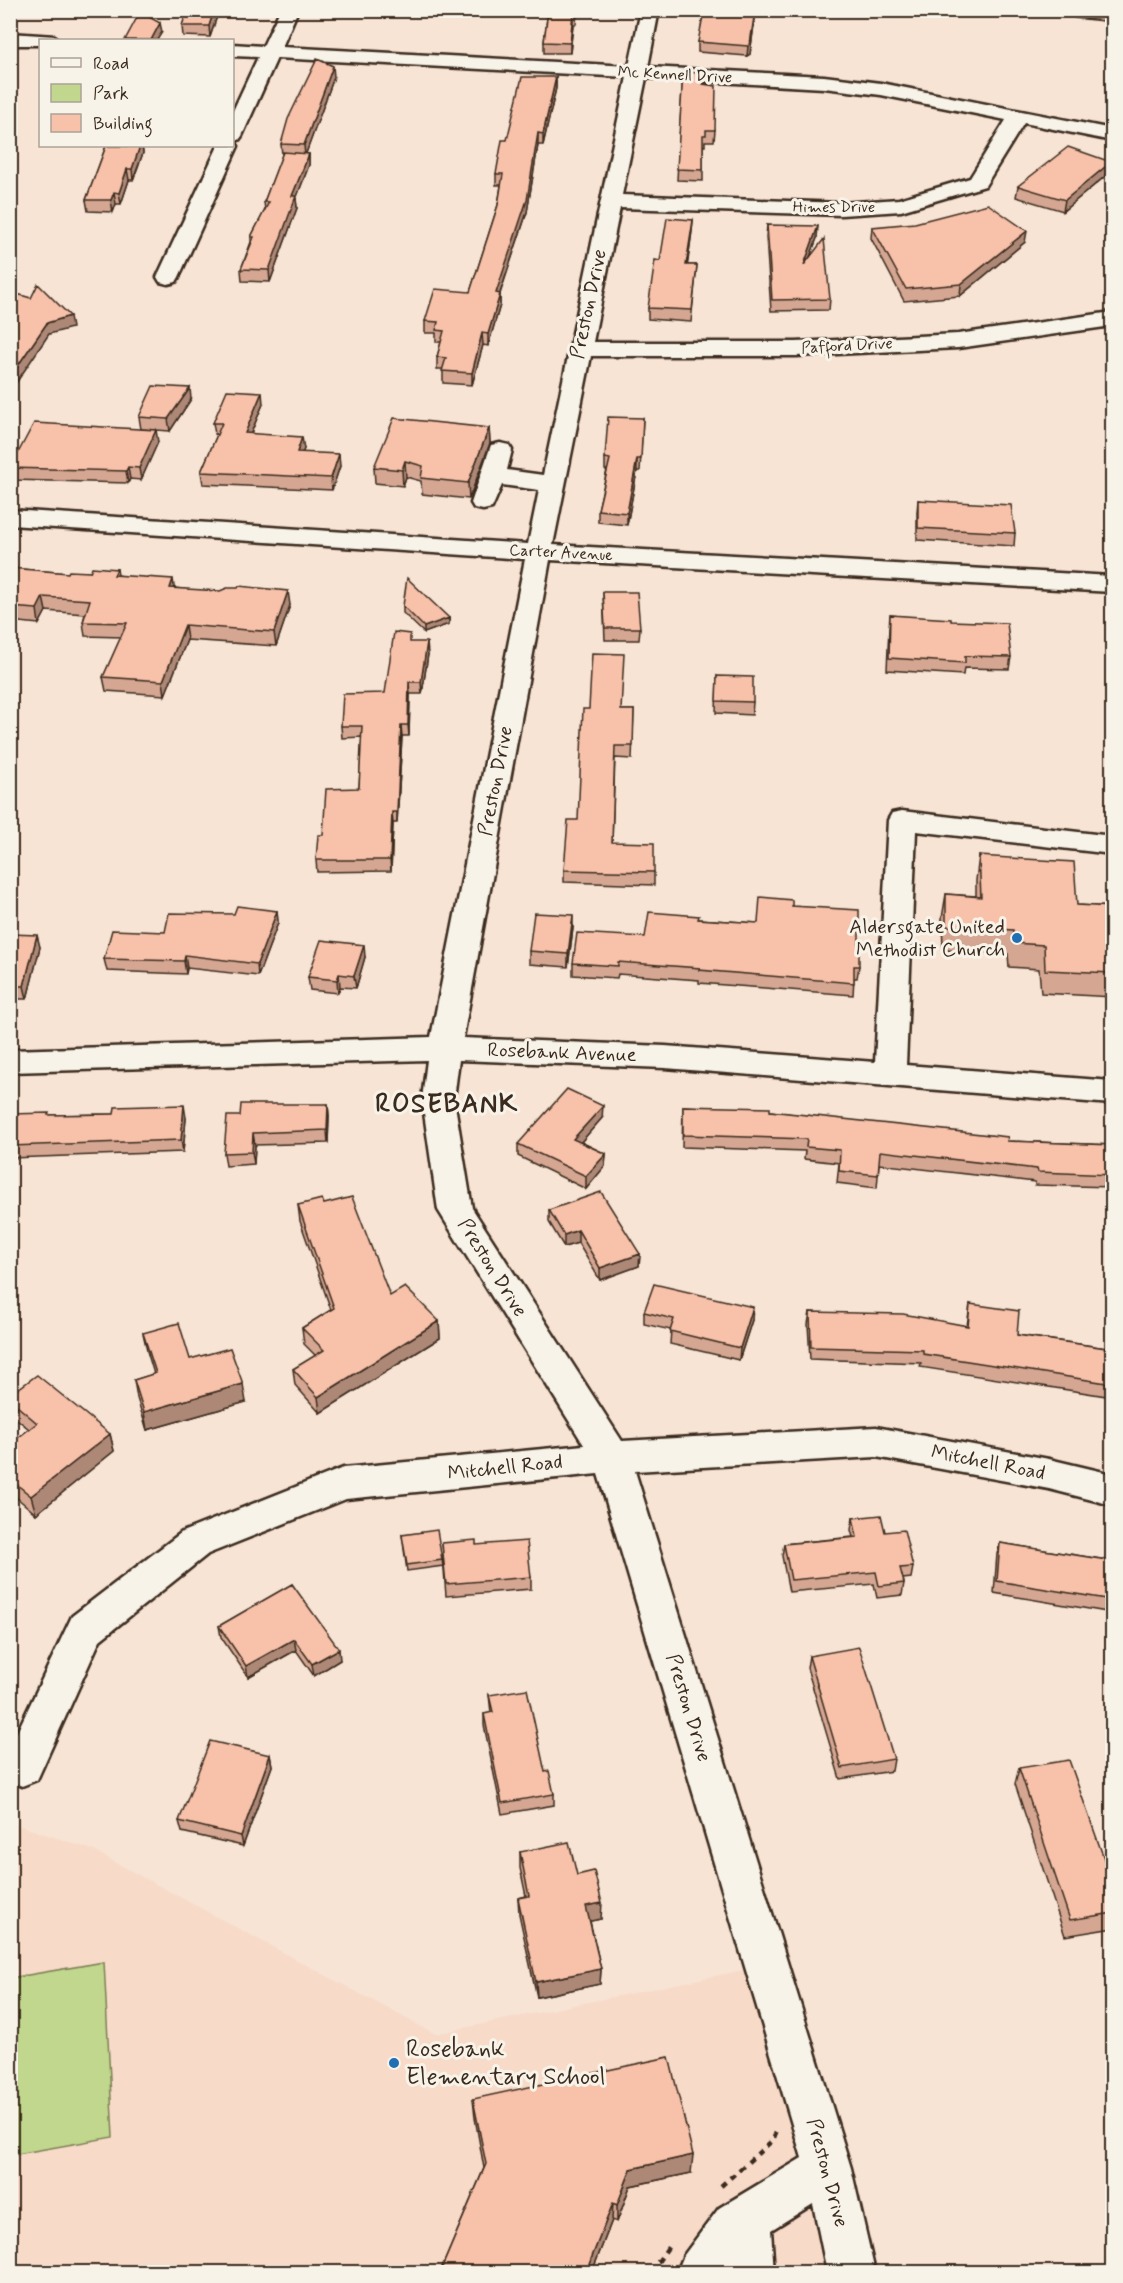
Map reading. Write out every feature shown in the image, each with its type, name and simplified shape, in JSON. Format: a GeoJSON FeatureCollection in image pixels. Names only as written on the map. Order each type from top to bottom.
{"type":"FeatureCollection","features":[{"type":"Feature","properties":{"kind":"street"},"geometry":{"type":"LineString","coordinates":[[234,132],[289,10]]}},
{"type":"Feature","properties":{"kind":"street","name":"Preston Drive"},"geometry":{"type":"LineString","coordinates":[[650,10],[539,552],[445,1048],[438,1099],[455,1210],[612,1457],[828,2168],[851,2272]]}},
{"type":"Feature","properties":{"kind":"street"},"geometry":{"type":"LineString","coordinates":[[10,39],[39,40]]}},
{"type":"Feature","properties":{"kind":"street","name":"Mc Kennell Drive"},"geometry":{"type":"LineString","coordinates":[[234,50],[824,82],[881,89],[1113,135]]}},
{"type":"Feature","properties":{"kind":"street","name":"Himes Drive"},"geometry":{"type":"LineString","coordinates":[[610,201],[840,209],[901,205],[978,182],[1018,117]]}},
{"type":"Feature","properties":{"kind":"street"},"geometry":{"type":"LineString","coordinates":[[168,277],[228,147]]}},
{"type":"Feature","properties":{"kind":"street","name":"Pafford Drive"},"geometry":{"type":"LineString","coordinates":[[580,349],[796,349],[958,341],[1113,319]]}},
{"type":"Feature","properties":{"kind":"street"},"geometry":{"type":"LineString","coordinates":[[483,503],[500,450]]}},
{"type":"Feature","properties":{"kind":"street"},"geometry":{"type":"LineString","coordinates":[[493,476],[553,484]]}},
{"type":"Feature","properties":{"kind":"street","name":"Carter Avenue"},"geometry":{"type":"LineString","coordinates":[[10,517],[539,552],[1113,584]]}},
{"type":"Feature","properties":{"kind":"street"},"geometry":{"type":"LineString","coordinates":[[890,1075],[902,820],[1113,845]]}},
{"type":"Feature","properties":{"kind":"street","name":"Rosebank Avenue"},"geometry":{"type":"LineString","coordinates":[[10,1061],[445,1048],[665,1057],[1113,1093]]}},
{"type":"Feature","properties":{"kind":"street","name":"Mitchell Road"},"geometry":{"type":"LineString","coordinates":[[22,1767],[86,1628],[195,1543],[343,1484],[612,1457],[876,1442],[1049,1474],[1113,1489]]}},
{"type":"Feature","properties":{"kind":"street"},"geometry":{"type":"LineString","coordinates":[[701,2272],[736,2225],[828,2168]]}},
{"type":"Feature","properties":{"kind":"street"},"geometry":{"type":"LineString","coordinates":[[747,2219],[750,2272]]}},
{"type":"Feature","properties":{"kind":"shaded area","name":"Rosebank Elementary School"},"geometry":{"type":"Polygon","coordinates":[[[11,1823],[90,1849],[435,2034],[749,1969],[836,2272],[11,2272],[11,1823]]]}},
{"type":"Feature","properties":{"kind":"green space"},"geometry":{"type":"Polygon","coordinates":[[[104,1962],[113,2137],[11,2155],[11,1978],[104,1962]]]}},
{"type":"Feature","properties":{"kind":"building"},"geometry":{"type":"Polygon","coordinates":[[[187,10],[214,10],[209,26],[182,26],[187,10]]]}},
{"type":"Feature","properties":{"kind":"building"},"geometry":{"type":"Polygon","coordinates":[[[548,10],[576,10],[576,13],[573,13],[570,43],[544,42],[548,10]]]}},
{"type":"Feature","properties":{"kind":"building"},"geometry":{"type":"Polygon","coordinates":[[[711,10],[755,10],[750,44],[748,46],[698,42],[703,16],[711,16],[711,10]]]}},
{"type":"Feature","properties":{"kind":"building"},"geometry":{"type":"Polygon","coordinates":[[[1092,10],[1113,10],[1113,13],[1092,10]]]}},
{"type":"Feature","properties":{"kind":"building"},"geometry":{"type":"Polygon","coordinates":[[[140,12],[160,23],[152,39],[126,39],[140,12]]]}},
{"type":"Feature","properties":{"kind":"building"},"geometry":{"type":"Polygon","coordinates":[[[317,59],[333,66],[304,145],[281,144],[288,119],[317,59]]]}},
{"type":"Feature","properties":{"kind":"building"},"geometry":{"type":"Polygon","coordinates":[[[683,72],[703,73],[703,84],[716,86],[715,130],[706,130],[706,135],[703,135],[703,170],[677,169],[683,72]]]}},
{"type":"Feature","properties":{"kind":"building"},"geometry":{"type":"Polygon","coordinates":[[[522,77],[556,77],[543,134],[538,133],[527,200],[496,293],[500,294],[488,334],[482,333],[472,373],[442,371],[446,358],[437,357],[444,331],[436,330],[438,322],[425,321],[435,289],[470,292],[498,205],[503,174],[496,174],[502,140],[507,140],[522,77]]]}},
{"type":"Feature","properties":{"kind":"building"},"geometry":{"type":"Polygon","coordinates":[[[106,147],[140,147],[132,169],[127,169],[119,193],[114,192],[111,200],[86,200],[106,147]]]}},
{"type":"Feature","properties":{"kind":"building"},"geometry":{"type":"Polygon","coordinates":[[[1068,147],[1111,162],[1065,200],[1018,186],[1068,147]]]}},
{"type":"Feature","properties":{"kind":"building"},"geometry":{"type":"Polygon","coordinates":[[[283,152],[309,154],[292,196],[296,196],[269,270],[241,269],[254,237],[251,237],[269,202],[264,202],[283,152]]]}},
{"type":"Feature","properties":{"kind":"building"},"geometry":{"type":"Polygon","coordinates":[[[988,204],[1027,231],[961,284],[906,289],[872,227],[915,223],[988,204]]]}},
{"type":"Feature","properties":{"kind":"building"},"geometry":{"type":"Polygon","coordinates":[[[667,218],[693,220],[686,265],[697,265],[692,310],[648,308],[655,260],[660,261],[667,218]]]}},
{"type":"Feature","properties":{"kind":"building"},"geometry":{"type":"Polygon","coordinates":[[[767,225],[818,226],[804,265],[824,239],[830,299],[772,300],[767,225]]]}},
{"type":"Feature","properties":{"kind":"building"},"geometry":{"type":"Polygon","coordinates":[[[38,284],[70,316],[47,323],[10,377],[10,331],[14,327],[10,323],[10,292],[31,298],[38,284]]]}},
{"type":"Feature","properties":{"kind":"building"},"geometry":{"type":"Polygon","coordinates":[[[153,386],[190,388],[168,419],[139,417],[153,386]]]}},
{"type":"Feature","properties":{"kind":"building"},"geometry":{"type":"Polygon","coordinates":[[[227,390],[262,392],[245,433],[302,437],[297,452],[339,454],[331,478],[201,472],[222,423],[213,423],[227,390]]]}},
{"type":"Feature","properties":{"kind":"building"},"geometry":{"type":"Polygon","coordinates":[[[608,417],[643,418],[641,459],[637,459],[627,513],[598,510],[610,459],[605,458],[608,417]]]}},
{"type":"Feature","properties":{"kind":"building"},"geometry":{"type":"Polygon","coordinates":[[[394,418],[489,428],[468,483],[421,478],[423,466],[405,461],[402,470],[374,467],[394,418]]]}},
{"type":"Feature","properties":{"kind":"building"},"geometry":{"type":"Polygon","coordinates":[[[34,423],[156,430],[139,468],[128,467],[126,471],[10,468],[34,423]]]}},
{"type":"Feature","properties":{"kind":"building"},"geometry":{"type":"Polygon","coordinates":[[[918,500],[1011,505],[1015,533],[918,528],[918,500]]]}},
{"type":"Feature","properties":{"kind":"building"},"geometry":{"type":"Polygon","coordinates":[[[92,567],[117,569],[114,575],[173,579],[170,588],[220,591],[239,586],[288,591],[274,632],[185,625],[163,681],[103,677],[127,623],[83,622],[90,600],[43,597],[37,609],[10,607],[10,568],[68,573],[69,571],[90,572],[92,567]]]}},
{"type":"Feature","properties":{"kind":"building"},"geometry":{"type":"Polygon","coordinates":[[[407,578],[449,618],[424,627],[403,606],[407,578]]]}},
{"type":"Feature","properties":{"kind":"building"},"geometry":{"type":"Polygon","coordinates":[[[603,592],[637,592],[640,628],[605,628],[603,592]]]}},
{"type":"Feature","properties":{"kind":"building"},"geometry":{"type":"Polygon","coordinates":[[[890,615],[951,619],[951,621],[1007,623],[1011,657],[965,656],[965,663],[889,658],[890,615]]]}},
{"type":"Feature","properties":{"kind":"building"},"geometry":{"type":"Polygon","coordinates":[[[394,632],[410,634],[410,642],[427,642],[421,682],[409,682],[408,725],[401,725],[397,812],[392,812],[390,860],[316,860],[318,835],[323,835],[326,789],[359,788],[362,726],[341,726],[343,694],[385,693],[394,632]]]}},
{"type":"Feature","properties":{"kind":"building"},"geometry":{"type":"Polygon","coordinates":[[[592,653],[624,654],[621,710],[634,710],[633,746],[615,746],[612,842],[654,843],[654,872],[564,870],[568,820],[578,820],[583,709],[589,709],[592,653]]]}},
{"type":"Feature","properties":{"kind":"building"},"geometry":{"type":"Polygon","coordinates":[[[717,676],[753,677],[753,702],[716,701],[717,676]]]}},
{"type":"Feature","properties":{"kind":"building"},"geometry":{"type":"Polygon","coordinates":[[[979,856],[1074,862],[1077,905],[1113,907],[1113,973],[1045,970],[1044,945],[1013,943],[1013,930],[946,926],[946,894],[981,897],[979,856]]]}},
{"type":"Feature","properties":{"kind":"building"},"geometry":{"type":"Polygon","coordinates":[[[760,897],[792,900],[792,906],[859,910],[859,966],[854,966],[854,983],[618,962],[618,966],[573,963],[577,933],[645,937],[649,912],[699,916],[698,919],[758,923],[760,897]]]}},
{"type":"Feature","properties":{"kind":"building"},"geometry":{"type":"Polygon","coordinates":[[[237,906],[277,911],[257,964],[185,955],[184,961],[104,959],[112,930],[165,932],[169,913],[234,914],[237,906]]]}},
{"type":"Feature","properties":{"kind":"building"},"geometry":{"type":"Polygon","coordinates":[[[534,913],[573,915],[568,954],[529,951],[534,913]]]}},
{"type":"Feature","properties":{"kind":"building"},"geometry":{"type":"Polygon","coordinates":[[[10,934],[37,935],[24,986],[10,986],[10,934]]]}},
{"type":"Feature","properties":{"kind":"building"},"geometry":{"type":"Polygon","coordinates":[[[321,940],[364,945],[354,976],[339,974],[337,980],[308,977],[321,940]]]}},
{"type":"Feature","properties":{"kind":"building"},"geometry":{"type":"Polygon","coordinates":[[[567,1089],[603,1106],[573,1139],[606,1154],[586,1176],[518,1144],[567,1089]]]}},
{"type":"Feature","properties":{"kind":"building"},"geometry":{"type":"Polygon","coordinates":[[[241,1104],[328,1104],[327,1130],[253,1133],[252,1152],[224,1153],[227,1116],[240,1116],[241,1104]]]}},
{"type":"Feature","properties":{"kind":"building"},"geometry":{"type":"Polygon","coordinates":[[[184,1105],[181,1140],[10,1146],[10,1114],[114,1114],[115,1107],[184,1105]]]}},
{"type":"Feature","properties":{"kind":"building"},"geometry":{"type":"Polygon","coordinates":[[[683,1106],[770,1108],[770,1111],[1008,1137],[1007,1141],[1113,1145],[1113,1175],[1038,1172],[1037,1169],[880,1151],[878,1175],[839,1171],[840,1150],[806,1147],[807,1139],[683,1135],[683,1106]]]}},
{"type":"Feature","properties":{"kind":"building"},"geometry":{"type":"Polygon","coordinates":[[[601,1192],[640,1254],[600,1268],[578,1230],[564,1235],[549,1210],[601,1192]]]}},
{"type":"Feature","properties":{"kind":"building"},"geometry":{"type":"Polygon","coordinates":[[[352,1197],[390,1296],[405,1287],[439,1321],[318,1397],[293,1369],[324,1350],[302,1328],[334,1308],[298,1205],[322,1199],[324,1204],[352,1197]]]}},
{"type":"Feature","properties":{"kind":"building"},"geometry":{"type":"Polygon","coordinates":[[[654,1284],[753,1307],[740,1348],[670,1331],[674,1319],[644,1312],[654,1284]]]}},
{"type":"Feature","properties":{"kind":"building"},"geometry":{"type":"Polygon","coordinates":[[[970,1304],[1019,1311],[1017,1335],[1113,1349],[1113,1384],[923,1354],[923,1350],[811,1347],[810,1312],[903,1314],[968,1326],[970,1304]]]}},
{"type":"Feature","properties":{"kind":"building"},"geometry":{"type":"Polygon","coordinates":[[[179,1323],[190,1359],[230,1348],[243,1384],[144,1412],[134,1380],[156,1373],[143,1333],[179,1323]]]}},
{"type":"Feature","properties":{"kind":"building"},"geometry":{"type":"Polygon","coordinates":[[[37,1375],[110,1434],[31,1496],[10,1479],[10,1444],[37,1423],[10,1400],[10,1395],[37,1375]]]}},
{"type":"Feature","properties":{"kind":"building"},"geometry":{"type":"Polygon","coordinates":[[[881,1515],[885,1532],[904,1530],[913,1567],[900,1568],[904,1583],[879,1586],[876,1572],[791,1580],[784,1544],[857,1537],[853,1518],[881,1515]]]}},
{"type":"Feature","properties":{"kind":"building"},"geometry":{"type":"Polygon","coordinates":[[[437,1530],[442,1560],[407,1565],[402,1535],[437,1530]]]}},
{"type":"Feature","properties":{"kind":"building"},"geometry":{"type":"Polygon","coordinates":[[[476,1540],[476,1545],[527,1541],[531,1577],[446,1584],[442,1543],[476,1540]]]}},
{"type":"Feature","properties":{"kind":"building"},"geometry":{"type":"Polygon","coordinates":[[[1000,1543],[1113,1561],[1113,1600],[997,1581],[1000,1543]]]}},
{"type":"Feature","properties":{"kind":"building"},"geometry":{"type":"Polygon","coordinates":[[[292,1584],[339,1649],[312,1664],[294,1639],[246,1666],[219,1626],[292,1584]]]}},
{"type":"Feature","properties":{"kind":"building"},"geometry":{"type":"Polygon","coordinates":[[[859,1647],[894,1759],[842,1768],[809,1656],[859,1647]]]}},
{"type":"Feature","properties":{"kind":"building"},"geometry":{"type":"Polygon","coordinates":[[[527,1689],[545,1772],[549,1771],[554,1794],[502,1803],[484,1714],[493,1712],[489,1695],[527,1689]]]}},
{"type":"Feature","properties":{"kind":"building"},"geometry":{"type":"Polygon","coordinates":[[[210,1741],[270,1755],[241,1836],[179,1821],[210,1741]]]}},
{"type":"Feature","properties":{"kind":"building"},"geometry":{"type":"Polygon","coordinates":[[[1069,1760],[1113,1884],[1113,1913],[1070,1920],[1019,1768],[1069,1760]]]}},
{"type":"Feature","properties":{"kind":"building"},"geometry":{"type":"Polygon","coordinates":[[[569,1842],[577,1875],[594,1871],[602,1903],[586,1906],[601,1969],[536,1982],[518,1898],[529,1896],[520,1852],[569,1842]]]}},
{"type":"Feature","properties":{"kind":"building"},"geometry":{"type":"Polygon","coordinates":[[[669,2057],[693,2155],[631,2169],[617,2205],[613,2203],[586,2272],[440,2272],[486,2164],[473,2099],[669,2057]]]}},
{"type":"Feature","properties":{"kind":"place","name":"Aldersgate United Methodist Church"},"geometry":{"type":"Point","coordinates":[1017,938]}},
{"type":"Feature","properties":{"kind":"place","name":"Rosebank Elementary School"},"geometry":{"type":"Point","coordinates":[394,2063]}},
{"type":"Feature","properties":{"kind":"district","name":"ROSEBANK"},"geometry":{"type":"Point","coordinates":[447,1105]}}]}
